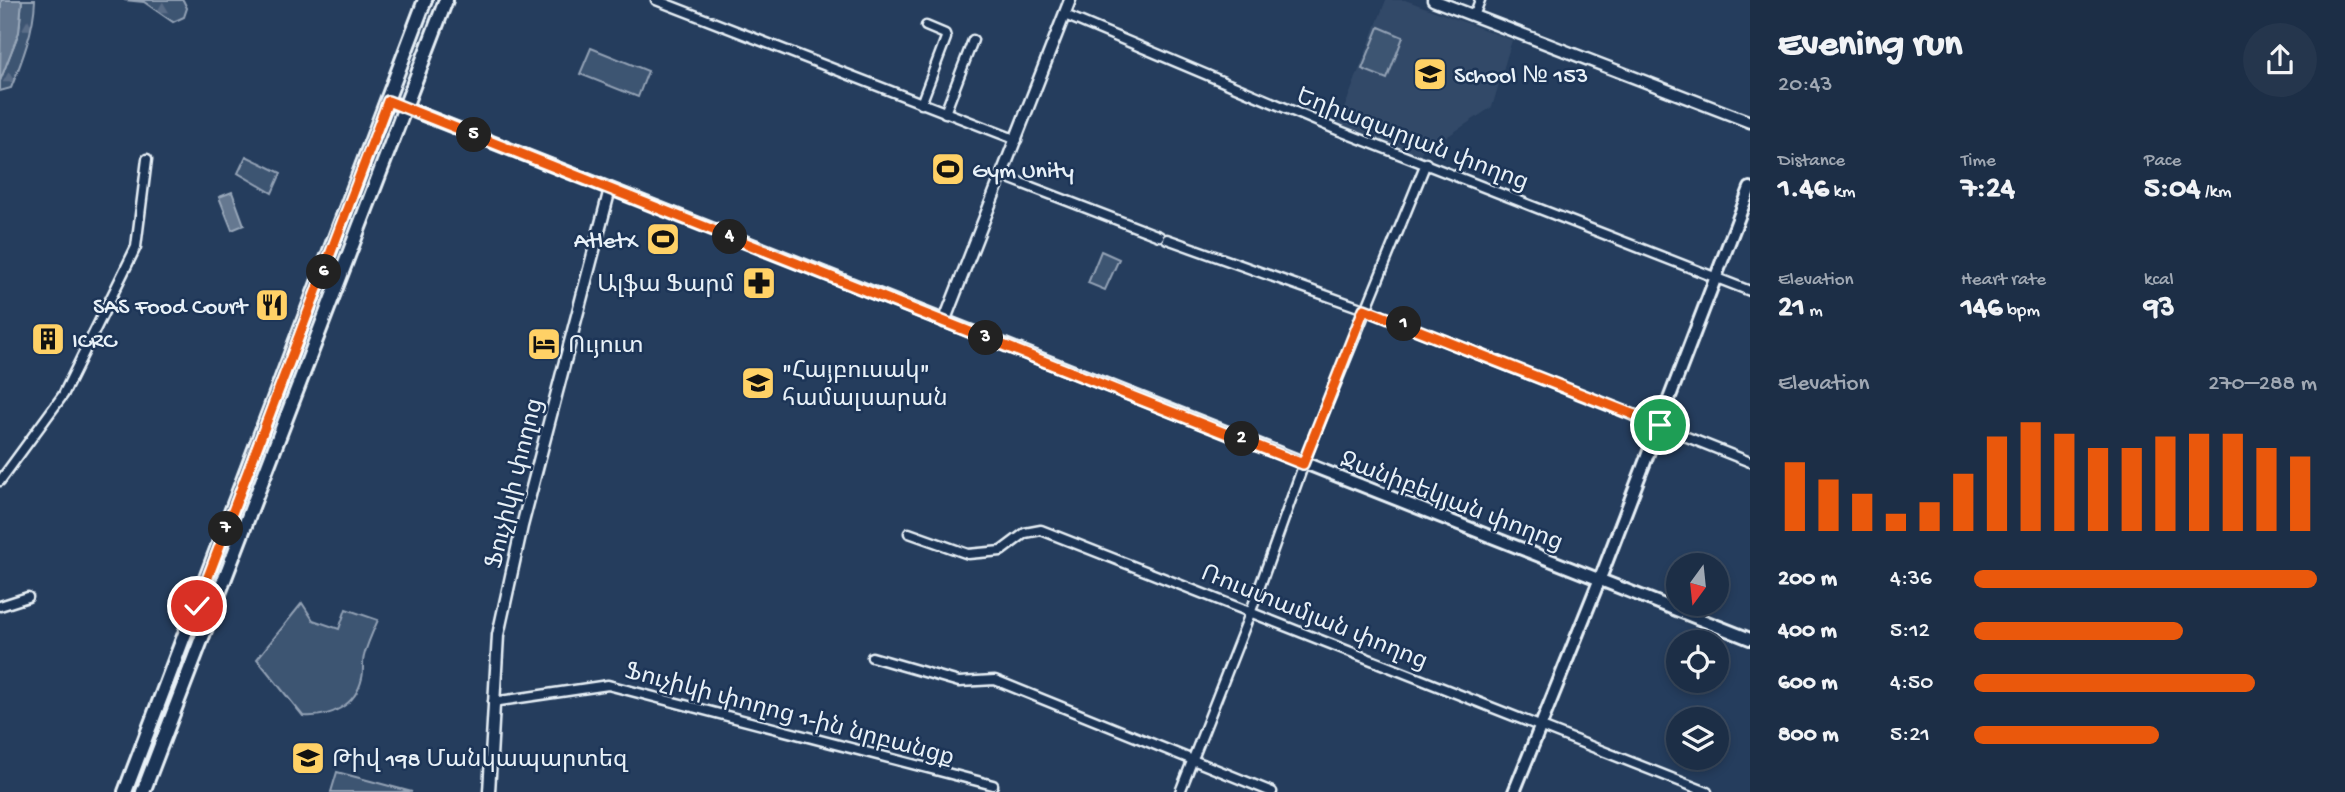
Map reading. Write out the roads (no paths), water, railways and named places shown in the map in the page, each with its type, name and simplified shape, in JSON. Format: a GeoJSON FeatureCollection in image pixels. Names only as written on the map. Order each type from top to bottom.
{"type":"FeatureCollection","features":[{"type":"Feature","properties":{"kind":"main road"},"geometry":{"type":"LineString","coordinates":[[125,792],[425,0]]}},
{"type":"Feature","properties":{"kind":"main road"},"geometry":{"type":"LineString","coordinates":[[143,792],[446,0]]}},
{"type":"Feature","properties":{"kind":"main road","name":"Ջանիբեկյան փողոց"},"geometry":{"type":"LineString","coordinates":[[388,101],[1750,639]]}},
{"type":"Feature","properties":{"kind":"main road"},"geometry":{"type":"LineString","coordinates":[[1514,792],[1600,580],[1750,188]]}},
{"type":"Feature","properties":{"kind":"main road"},"geometry":{"type":"LineString","coordinates":[[344,218],[355,216],[361,225]]}},
{"type":"Feature","properties":{"kind":"main road"},"geometry":{"type":"LineString","coordinates":[[259,443],[264,450],[275,448]]}},
{"type":"Feature","properties":{"kind":"street"},"geometry":{"type":"LineString","coordinates":[[656,0],[1017,141]]}},
{"type":"Feature","properties":{"kind":"street"},"geometry":{"type":"LineString","coordinates":[[944,321],[1017,141],[1070,0]]}},
{"type":"Feature","properties":{"kind":"street"},"geometry":{"type":"LineString","coordinates":[[1433,0],[1750,122]]}},
{"type":"Feature","properties":{"kind":"street"},"geometry":{"type":"LineString","coordinates":[[1474,16],[1480,0]]}},
{"type":"Feature","properties":{"kind":"street","name":"Եղիազարյան փողոց"},"geometry":{"type":"LineString","coordinates":[[1065,15],[1340,131],[1750,291]]}},
{"type":"Feature","properties":{"kind":"street"},"geometry":{"type":"LineString","coordinates":[[921,104],[946,38],[945,34],[926,26]]}},
{"type":"Feature","properties":{"kind":"street"},"geometry":{"type":"LineString","coordinates":[[945,113],[973,40]]}},
{"type":"Feature","properties":{"kind":"street"},"geometry":{"type":"LineString","coordinates":[[0,481],[63,396],[136,247],[147,159]]}},
{"type":"Feature","properties":{"kind":"street"},"geometry":{"type":"LineString","coordinates":[[1180,792],[1251,611],[1303,464],[1364,309],[1426,163]]}},
{"type":"Feature","properties":{"kind":"street"},"geometry":{"type":"LineString","coordinates":[[1003,176],[1364,309],[1750,461]]}},
{"type":"Feature","properties":{"kind":"street","name":"Ֆուչիկի փողոց"},"geometry":{"type":"LineString","coordinates":[[489,792],[498,635],[522,526],[610,189]]}},
{"type":"Feature","properties":{"kind":"street","name":"Ռուստամյան փողոց"},"geometry":{"type":"LineString","coordinates":[[909,533],[962,554],[1001,551],[1025,533],[1041,530],[1707,792]]}},
{"type":"Feature","properties":{"kind":"street"},"geometry":{"type":"LineString","coordinates":[[0,606],[27,597]]}},
{"type":"Feature","properties":{"kind":"street"},"geometry":{"type":"LineString","coordinates":[[872,657],[959,682],[995,680],[1272,792]]}},
{"type":"Feature","properties":{"kind":"street","name":"Ֆուչիկի փողոց 1-ին նրբանցք"},"geometry":{"type":"LineString","coordinates":[[494,702],[608,685],[993,785]]}},
{"type":"Feature","properties":{"kind":"place","name":"School № 153"},"geometry":{"type":"Point","coordinates":[1430,74]}},
{"type":"Feature","properties":{"kind":"place","name":"Gym Unity"},"geometry":{"type":"Point","coordinates":[948,169]}},
{"type":"Feature","properties":{"kind":"place","name":"AtletX"},"geometry":{"type":"Point","coordinates":[663,239]}},
{"type":"Feature","properties":{"kind":"place","name":"Ալֆա Ֆարմ"},"geometry":{"type":"Point","coordinates":[759,283]}},
{"type":"Feature","properties":{"kind":"place","name":"SAS Food Court"},"geometry":{"type":"Point","coordinates":[272,305]}},
{"type":"Feature","properties":{"kind":"place","name":"ICRC"},"geometry":{"type":"Point","coordinates":[48,339]}},
{"type":"Feature","properties":{"kind":"place","name":"Ույուտ"},"geometry":{"type":"Point","coordinates":[544,344]}},
{"type":"Feature","properties":{"kind":"place","name":"\"Հայբուսակ\" համալսարան"},"geometry":{"type":"Point","coordinates":[758,383]}},
{"type":"Feature","properties":{"kind":"place","name":"Թիվ 198 Մանկապարտեզ"},"geometry":{"type":"Point","coordinates":[308,758]}}]}
